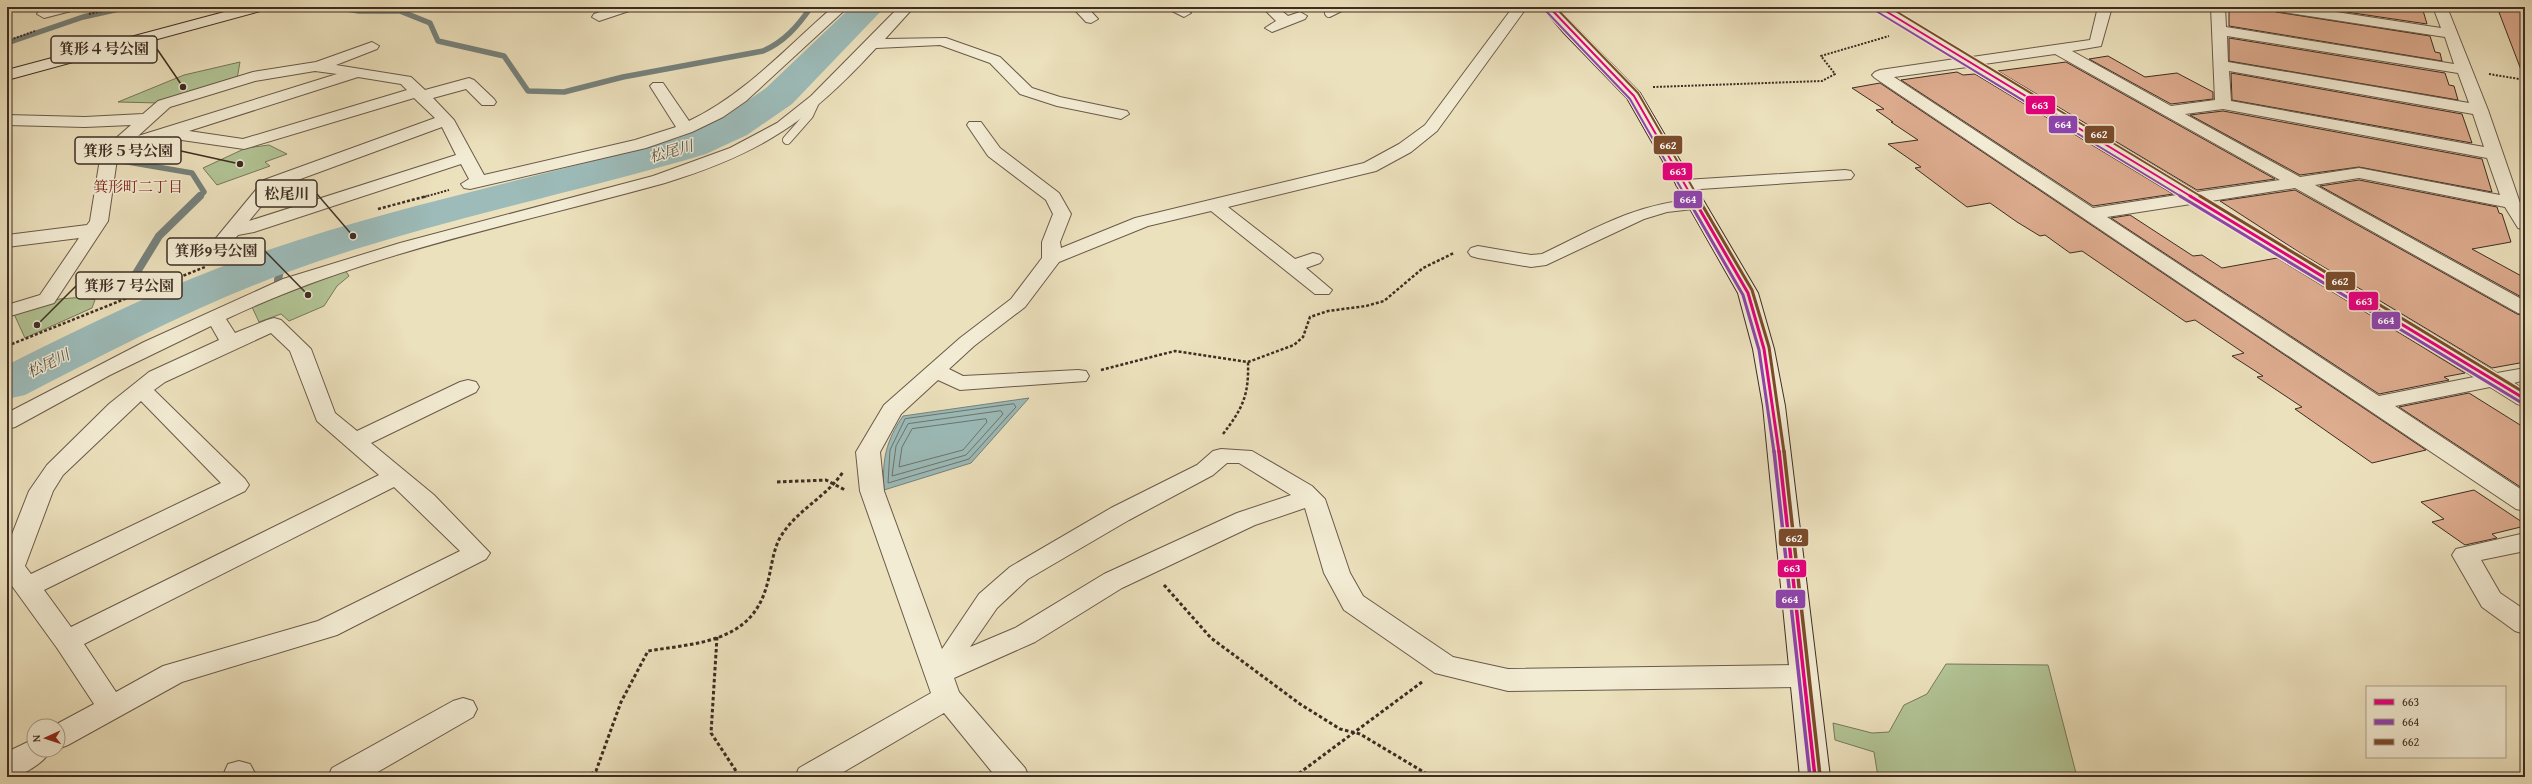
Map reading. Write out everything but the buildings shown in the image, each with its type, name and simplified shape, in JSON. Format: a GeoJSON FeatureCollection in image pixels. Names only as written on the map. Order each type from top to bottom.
{"type":"FeatureCollection","features":[{"type":"Feature","properties":{"kind":"street"},"geometry":{"type":"LineString","coordinates":[[44,14],[70,7]]}},
{"type":"Feature","properties":{"kind":"street"},"geometry":{"type":"LineString","coordinates":[[7,75],[259,7]]}},
{"type":"Feature","properties":{"kind":"street"},"geometry":{"type":"LineString","coordinates":[[599,16],[627,7]]}},
{"type":"Feature","properties":{"kind":"street"},"geometry":{"type":"LineString","coordinates":[[317,67],[406,80],[446,120],[466,157],[474,183],[640,144],[686,129],[717,114],[740,98],[841,7]]}},
{"type":"Feature","properties":{"kind":"street"},"geometry":{"type":"LineString","coordinates":[[7,422],[57,394],[274,290],[335,269],[676,174],[742,151],[784,126],[815,102],[907,7]]}},
{"type":"Feature","properties":{"kind":"street"},"geometry":{"type":"LineString","coordinates":[[1079,7],[1091,19]]}},
{"type":"Feature","properties":{"kind":"street"},"geometry":{"type":"LineString","coordinates":[[1268,7],[1286,22]]}},
{"type":"Feature","properties":{"kind":"street"},"geometry":{"type":"LineString","coordinates":[[1014,777],[944,680],[912,606],[872,492],[868,452],[892,410],[934,370],[1018,303],[1052,258],[1142,222],[1370,167],[1405,148],[1431,128],[1520,7]]}},
{"type":"Feature","properties":{"kind":"street"},"geometry":{"type":"LineString","coordinates":[[1548,7],[1571,33],[1626,86],[1634,96],[1748,293],[1760,326],[1775,405],[1802,676],[1816,777]]}},
{"type":"Feature","properties":{"kind":"street"},"geometry":{"type":"LineString","coordinates":[[1879,7],[2525,399]]}},
{"type":"Feature","properties":{"kind":"street"},"geometry":{"type":"LineString","coordinates":[[2105,7],[2096,43],[2059,50],[1880,75],[2525,503]]}},
{"type":"Feature","properties":{"kind":"street"},"geometry":{"type":"LineString","coordinates":[[2218,7],[2223,104]]}},
{"type":"Feature","properties":{"kind":"street"},"geometry":{"type":"LineString","coordinates":[[2276,7],[2450,34]]}},
{"type":"Feature","properties":{"kind":"street"},"geometry":{"type":"LineString","coordinates":[[2440,7],[2480,110],[2511,203],[2525,224]]}},
{"type":"Feature","properties":{"kind":"street"},"geometry":{"type":"LineString","coordinates":[[1272,28],[1300,16]]}},
{"type":"Feature","properties":{"kind":"street"},"geometry":{"type":"LineString","coordinates":[[2218,30],[2465,70]]}},
{"type":"Feature","properties":{"kind":"street"},"geometry":{"type":"LineString","coordinates":[[871,44],[941,40],[995,60],[1026,91],[1057,101],[1121,114]]}},
{"type":"Feature","properties":{"kind":"street"},"geometry":{"type":"LineString","coordinates":[[7,311],[47,299],[100,221],[109,159],[121,143],[164,104],[246,79],[317,67],[372,46]]}},
{"type":"Feature","properties":{"kind":"street"},"geometry":{"type":"LineString","coordinates":[[2059,50],[2525,309]]}},
{"type":"Feature","properties":{"kind":"street"},"geometry":{"type":"LineString","coordinates":[[2220,65],[2480,110]]}},
{"type":"Feature","properties":{"kind":"street"},"geometry":{"type":"LineString","coordinates":[[121,143],[137,142],[356,73]]}},
{"type":"Feature","properties":{"kind":"street"},"geometry":{"type":"LineString","coordinates":[[169,132],[244,144],[419,94],[469,83],[488,102]]}},
{"type":"Feature","properties":{"kind":"street"},"geometry":{"type":"LineString","coordinates":[[658,86],[686,129]]}},
{"type":"Feature","properties":{"kind":"street"},"geometry":{"type":"LineString","coordinates":[[2168,111],[2223,104],[2495,154]]}},
{"type":"Feature","properties":{"kind":"street"},"geometry":{"type":"LineString","coordinates":[[7,120],[85,122],[147,119]]}},
{"type":"Feature","properties":{"kind":"street"},"geometry":{"type":"LineString","coordinates":[[216,249],[270,184],[446,120]]}},
{"type":"Feature","properties":{"kind":"street"},"geometry":{"type":"LineString","coordinates":[[975,125],[994,152],[1053,197],[1062,214],[1051,242],[1052,258]]}},
{"type":"Feature","properties":{"kind":"street"},"geometry":{"type":"LineString","coordinates":[[231,230],[247,228],[466,157]]}},
{"type":"Feature","properties":{"kind":"street"},"geometry":{"type":"LineString","coordinates":[[261,169],[280,180]]}},
{"type":"Feature","properties":{"kind":"street"},"geometry":{"type":"LineString","coordinates":[[2091,214],[2293,181],[2359,173],[2511,203]]}},
{"type":"Feature","properties":{"kind":"street"},"geometry":{"type":"LineString","coordinates":[[1685,185],[1844,176]]}},
{"type":"Feature","properties":{"kind":"street"},"geometry":{"type":"LineString","coordinates":[[1478,252],[1531,260],[1546,259],[1638,214],[1665,207],[1696,204]]}},
{"type":"Feature","properties":{"kind":"street"},"geometry":{"type":"LineString","coordinates":[[1214,205],[1322,290]]}},
{"type":"Feature","properties":{"kind":"street"},"geometry":{"type":"LineString","coordinates":[[7,241],[94,230]]}},
{"type":"Feature","properties":{"kind":"street"},"geometry":{"type":"LineString","coordinates":[[1292,267],[1313,259]]}},
{"type":"Feature","properties":{"kind":"street"},"geometry":{"type":"LineString","coordinates":[[215,317],[231,342]]}},
{"type":"Feature","properties":{"kind":"street"},"geometry":{"type":"LineString","coordinates":[[66,732],[173,674],[327,628],[477,553],[425,501],[325,416],[300,349],[274,324],[231,342],[157,377],[117,409],[55,470],[41,491],[11,559],[12,567],[26,588],[67,641],[111,707]]}},
{"type":"Feature","properties":{"kind":"street"},"geometry":{"type":"LineString","coordinates":[[934,370],[960,383],[1078,376]]}},
{"type":"Feature","properties":{"kind":"street"},"geometry":{"type":"LineString","coordinates":[[2374,403],[2525,374]]}},
{"type":"Feature","properties":{"kind":"street"},"geometry":{"type":"LineString","coordinates":[[355,441],[468,387]]}},
{"type":"Feature","properties":{"kind":"street"},"geometry":{"type":"LineString","coordinates":[[26,588],[237,485],[141,389]]}},
{"type":"Feature","properties":{"kind":"street"},"geometry":{"type":"LineString","coordinates":[[944,680],[959,642],[988,601],[1019,573],[1120,514],[1205,470],[1221,456],[1244,456],[1316,504],[1337,574],[1353,603],[1445,666],[1508,680],[1802,676]]}},
{"type":"Feature","properties":{"kind":"street"},"geometry":{"type":"LineString","coordinates":[[67,641],[396,476]]}},
{"type":"Feature","properties":{"kind":"street"},"geometry":{"type":"LineString","coordinates":[[810,777],[944,680],[1025,635],[1113,581],[1246,519],[1309,498]]}},
{"type":"Feature","properties":{"kind":"street"},"geometry":{"type":"LineString","coordinates":[[2525,542],[2465,555],[2491,600],[2525,624]]}},
{"type":"Feature","properties":{"kind":"street"},"geometry":{"type":"LineString","coordinates":[[343,777],[463,710]]}},
{"type":"Feature","properties":{"kind":"street"},"geometry":{"type":"LineString","coordinates":[[7,767],[26,756]]}},
{"type":"Feature","properties":{"kind":"lane"},"geometry":{"type":"LineString","coordinates":[[1329,13],[1341,7]]}},
{"type":"Feature","properties":{"kind":"lane"},"geometry":{"type":"LineString","coordinates":[[787,140],[809,115],[815,102]]}},
{"type":"Feature","properties":{"kind":"path"},"geometry":{"type":"LineString","coordinates":[[1626,86],[1822,81],[1831,78],[1835,74],[1821,56],[1826,53],[1915,30]]}},
{"type":"Feature","properties":{"kind":"path"},"geometry":{"type":"LineString","coordinates":[[2465,70],[2525,80]]}},
{"type":"Feature","properties":{"kind":"path"},"geometry":{"type":"LineString","coordinates":[[1078,376],[1175,351],[1248,362],[1294,345],[1303,337],[1310,317],[1320,312],[1383,301],[1394,296],[1407,280],[1438,258],[1457,252],[1478,252]]}},
{"type":"Feature","properties":{"kind":"path"},"geometry":{"type":"LineString","coordinates":[[1221,456],[1217,442],[1244,406],[1249,389],[1248,362]]}},
{"type":"Feature","properties":{"kind":"path"},"geometry":{"type":"LineString","coordinates":[[585,777],[596,771],[621,702],[648,651],[717,637],[738,629],[755,613],[764,597],[782,534],[810,503],[833,485],[848,464],[868,452]]}},
{"type":"Feature","properties":{"kind":"path"},"geometry":{"type":"LineString","coordinates":[[777,482],[826,480],[833,485],[856,494],[872,492]]}},
{"type":"Feature","properties":{"kind":"path"},"geometry":{"type":"LineString","coordinates":[[1148,566],[1211,638],[1300,704],[1340,729],[1354,731],[1432,777]]}},
{"type":"Feature","properties":{"kind":"path"},"geometry":{"type":"LineString","coordinates":[[717,637],[711,733],[740,777]]}},
{"type":"Feature","properties":{"kind":"path"},"geometry":{"type":"LineString","coordinates":[[1294,777],[1354,731],[1445,666]]}},
{"type":"Feature","properties":{"kind":"green space"},"geometry":{"type":"Polygon","coordinates":[[[240,62],[237,79],[160,103],[118,102],[184,75],[240,62]]]}},
{"type":"Feature","properties":{"kind":"green space"},"geometry":{"type":"Polygon","coordinates":[[[269,145],[287,154],[265,162],[270,166],[217,185],[203,168],[246,148],[269,145]]]}},
{"type":"Feature","properties":{"kind":"green space"},"geometry":{"type":"Polygon","coordinates":[[[345,270],[349,276],[337,286],[324,306],[289,321],[281,314],[259,322],[252,307],[345,270]]]}},
{"type":"Feature","properties":{"kind":"green space"},"geometry":{"type":"Polygon","coordinates":[[[86,297],[95,300],[92,308],[25,338],[14,314],[59,299],[86,297]]]}},
{"type":"Feature","properties":{"kind":"green space"},"geometry":{"type":"Polygon","coordinates":[[[1946,664],[2048,665],[2077,777],[1878,777],[1874,752],[1835,740],[1833,723],[1872,733],[1889,732],[1904,705],[1927,694],[1946,664]]]}},
{"type":"Feature","properties":{"kind":"water"},"geometry":{"type":"Polygon","coordinates":[[[1029,398],[971,463],[884,490],[886,451],[897,425],[903,416],[1029,398]]]}},
{"type":"Feature","properties":{"kind":"waterway"},"geometry":{"type":"LineString","coordinates":[[7,43],[83,17],[128,7]]}},
{"type":"Feature","properties":{"kind":"waterway"},"geometry":{"type":"LineString","coordinates":[[334,7],[359,11],[400,11],[430,23],[438,41],[504,56],[528,91],[564,92],[623,77],[763,51],[778,43],[790,33],[811,7]]}},
{"type":"Feature","properties":{"kind":"waterway","name":"松尾川"},"geometry":{"type":"LineString","coordinates":[[7,384],[178,302],[248,272],[283,259],[384,227],[641,161],[692,146],[734,127],[779,96],[869,7]]}},
{"type":"Feature","properties":{"kind":"waterway"},"geometry":{"type":"LineString","coordinates":[[122,161],[192,173],[204,192],[200,196]]}},
{"type":"Feature","properties":{"kind":"waterway"},"geometry":{"type":"LineString","coordinates":[[129,285],[159,236],[200,196]]}},
{"type":"Feature","properties":{"kind":"waterway"},"geometry":{"type":"LineString","coordinates":[[278,280],[282,259]]}},
{"type":"Feature","properties":{"kind":"transit line","name":"663"},"geometry":{"type":"LineString","coordinates":[[1549,7],[1634,96],[1748,293],[1764,349],[1774,406],[1815,777]]}},
{"type":"Feature","properties":{"kind":"transit line","name":"662"},"geometry":{"type":"LineString","coordinates":[[1555,7],[1638,93],[1752,290],[1769,347],[1779,405],[1820,776]]}},
{"type":"Feature","properties":{"kind":"transit line","name":"663"},"geometry":{"type":"LineString","coordinates":[[1879,7],[2525,399]]}},
{"type":"Feature","properties":{"kind":"transit line","name":"662"},"geometry":{"type":"LineString","coordinates":[[1889,7],[2525,393]]}},
{"type":"Feature","properties":{"kind":"transit line","name":"664"},"geometry":{"type":"LineString","coordinates":[[1545,10],[1630,99],[1743,295],[1759,350],[1769,406],[1810,777]]}},
{"type":"Feature","properties":{"kind":"transit line","name":"664"},"geometry":{"type":"LineString","coordinates":[[1876,11],[2522,403]]}},
{"type":"Feature","properties":{"kind":"place","name":"箕形４号公園"},"geometry":{"type":"Point","coordinates":[183,87]}},
{"type":"Feature","properties":{"kind":"place","name":"箕形５号公園"},"geometry":{"type":"Point","coordinates":[240,164]}},
{"type":"Feature","properties":{"kind":"place","name":"松尾川"},"geometry":{"type":"Point","coordinates":[353,236]}},
{"type":"Feature","properties":{"kind":"place","name":"箕形9号公園"},"geometry":{"type":"Point","coordinates":[308,295]}},
{"type":"Feature","properties":{"kind":"place","name":"箕形７号公園"},"geometry":{"type":"Point","coordinates":[37,325]}},
{"type":"Feature","properties":{"kind":"district","name":"箕形町二丁目"},"geometry":{"type":"Point","coordinates":[138,186]}}]}
